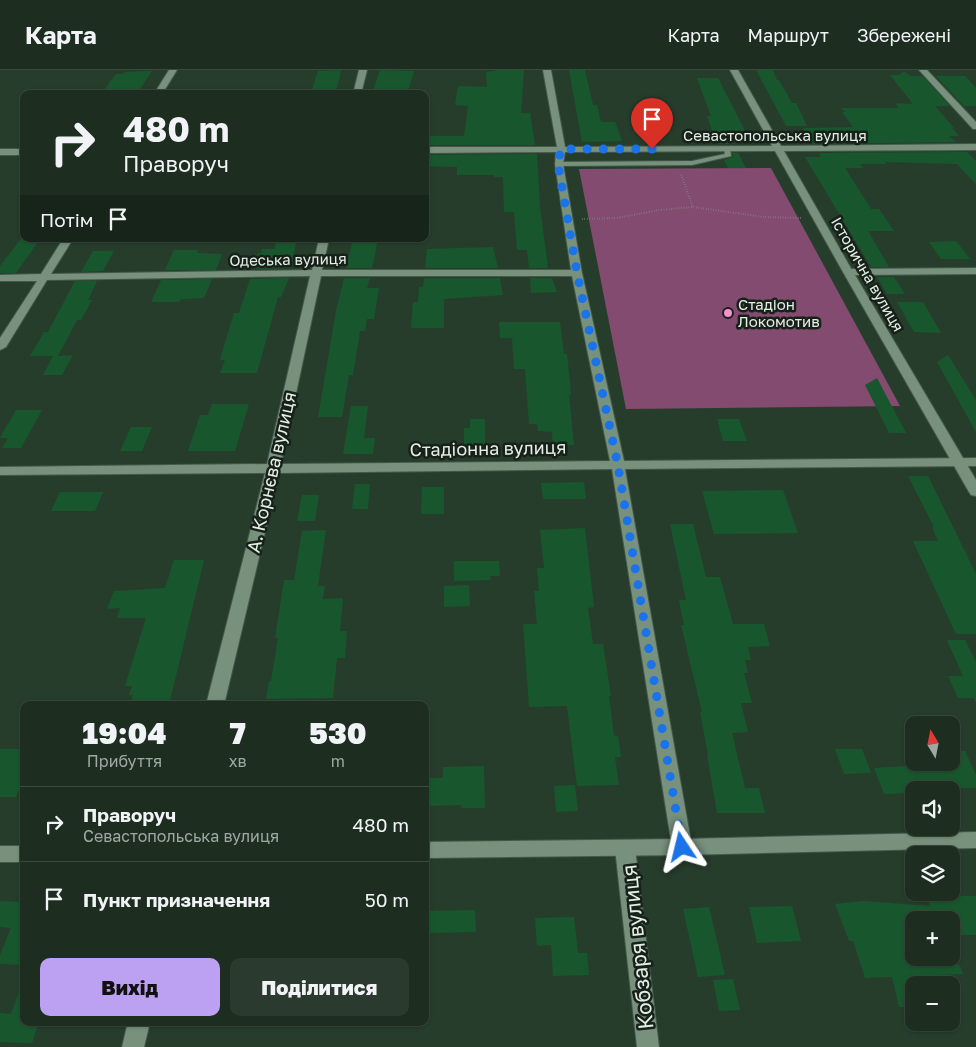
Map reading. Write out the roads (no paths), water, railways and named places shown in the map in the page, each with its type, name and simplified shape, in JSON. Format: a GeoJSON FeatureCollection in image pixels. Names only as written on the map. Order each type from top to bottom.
{"type":"FeatureCollection","features":[{"type":"Feature","properties":{"kind":"street"},"geometry":{"type":"LineString","coordinates":[[160,90],[173,70]]}},
{"type":"Feature","properties":{"kind":"street"},"geometry":{"type":"LineString","coordinates":[[358,90],[362,70]]}},
{"type":"Feature","properties":{"kind":"street"},"geometry":{"type":"LineString","coordinates":[[547,70],[561,149],[558,164],[577,273],[618,466],[682,847]]}},
{"type":"Feature","properties":{"kind":"street","name":"Історична вулиця"},"geometry":{"type":"LineString","coordinates":[[734,70],[848,272],[976,492]]}},
{"type":"Feature","properties":{"kind":"street"},"geometry":{"type":"LineString","coordinates":[[922,70],[976,127]]}},
{"type":"Feature","properties":{"kind":"street","name":"Севастопольська вулиця"},"geometry":{"type":"LineString","coordinates":[[429,150],[976,148]]}},
{"type":"Feature","properties":{"kind":"street"},"geometry":{"type":"LineString","coordinates":[[0,152],[20,152]]}},
{"type":"Feature","properties":{"kind":"street"},"geometry":{"type":"LineString","coordinates":[[0,347],[66,242]]}},
{"type":"Feature","properties":{"kind":"street","name":"А. Корнєва вулиця"},"geometry":{"type":"LineString","coordinates":[[216,701],[273,470],[323,242]]}},
{"type":"Feature","properties":{"kind":"street"},"geometry":{"type":"LineString","coordinates":[[848,272],[976,271]]}},
{"type":"Feature","properties":{"kind":"street","name":"Одеська вулиця"},"geometry":{"type":"LineString","coordinates":[[0,278],[316,273],[577,273]]}},
{"type":"Feature","properties":{"kind":"street","name":"Стадіонна вулиця"},"geometry":{"type":"LineString","coordinates":[[0,471],[273,470],[976,462]]}},
{"type":"Feature","properties":{"kind":"street"},"geometry":{"type":"LineString","coordinates":[[429,850],[682,847],[976,840]]}},
{"type":"Feature","properties":{"kind":"street","name":"Кобзаря вулиця"},"geometry":{"type":"LineString","coordinates":[[625,848],[648,1047]]}},
{"type":"Feature","properties":{"kind":"street"},"geometry":{"type":"LineString","coordinates":[[0,854],[20,854]]}},
{"type":"Feature","properties":{"kind":"street"},"geometry":{"type":"LineString","coordinates":[[133,1047],[138,1026]]}},
{"type":"Feature","properties":{"kind":"lane"},"geometry":{"type":"LineString","coordinates":[[558,164],[694,163],[727,156],[730,154],[728,149]]}},
{"type":"Feature","properties":{"kind":"place","name":"Стадіон Локомотив"},"geometry":{"type":"Point","coordinates":[728,313]}}]}
